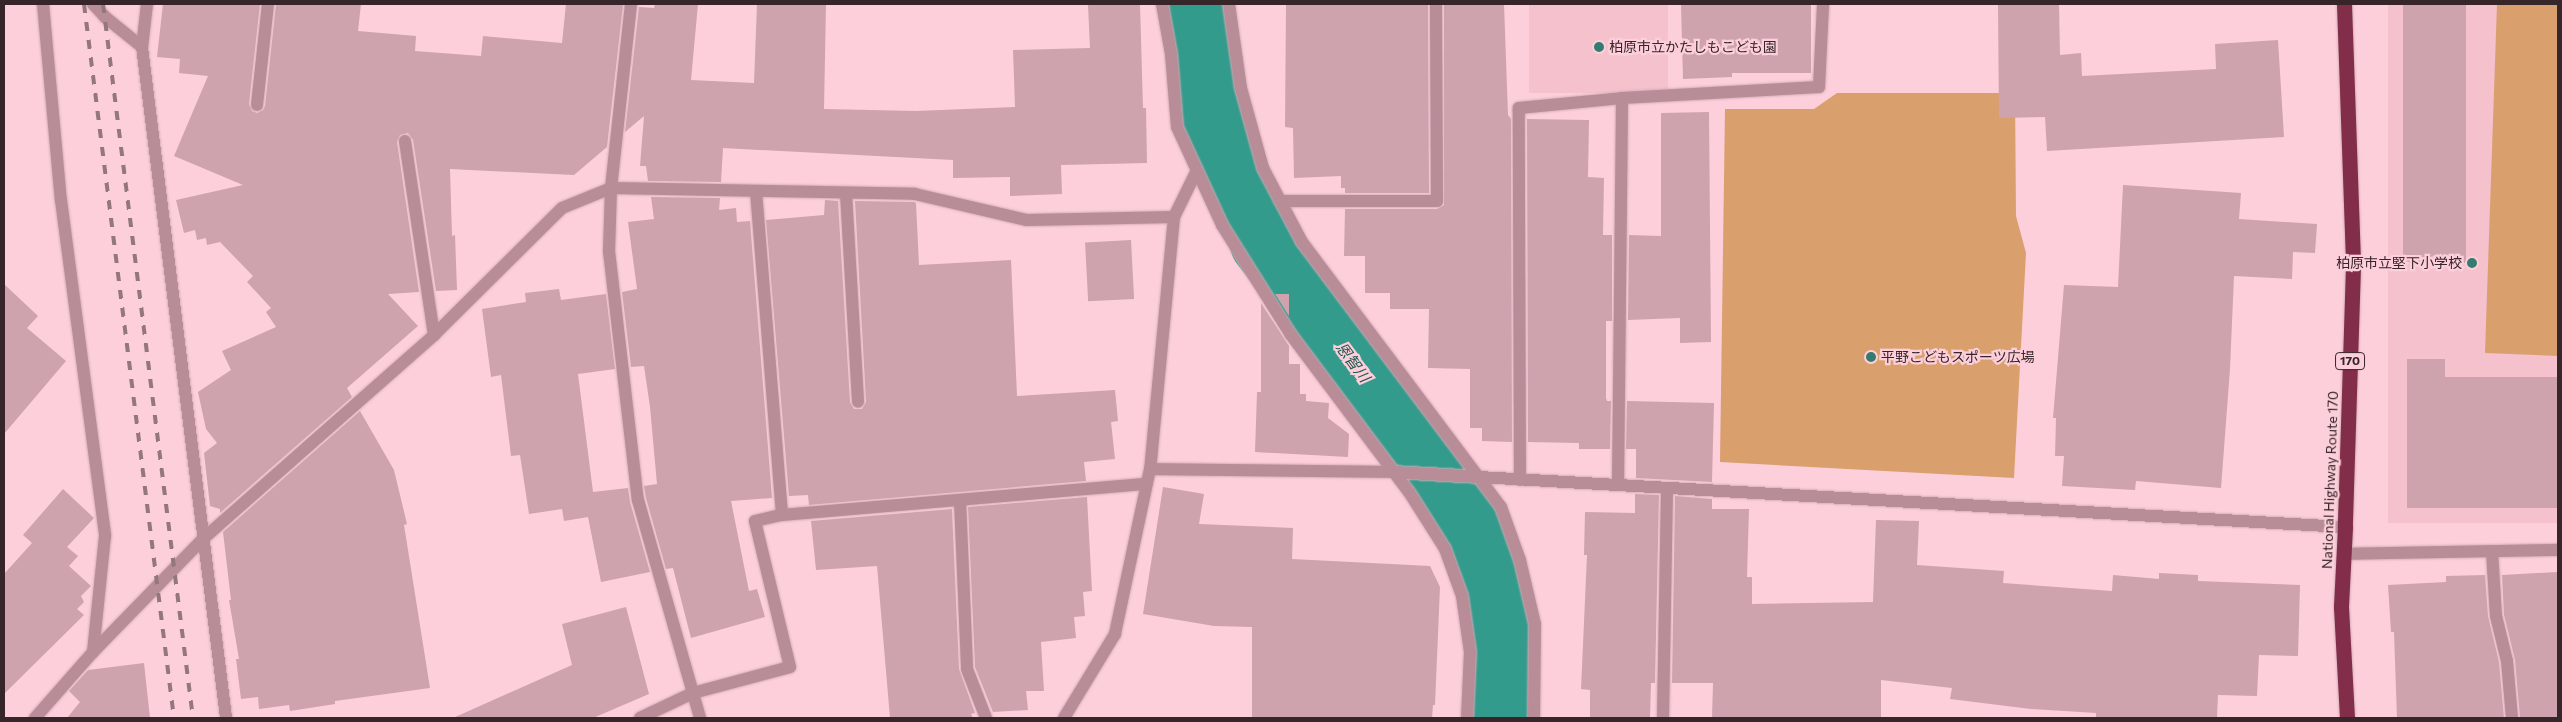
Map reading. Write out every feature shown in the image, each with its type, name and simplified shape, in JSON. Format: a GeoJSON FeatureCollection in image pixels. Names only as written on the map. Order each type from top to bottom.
{"type":"FeatureCollection","features":[{"type":"Feature","properties":{"kind":"highway","name":"National Highway Route 170"},"geometry":{"type":"LineString","coordinates":[[2344,4],[2353,266],[2341,607],[2347,718]]}},
{"type":"Feature","properties":{"kind":"street"},"geometry":{"type":"LineString","coordinates":[[42,4],[61,200],[104,536],[93,652]]}},
{"type":"Feature","properties":{"kind":"street"},"geometry":{"type":"LineString","coordinates":[[93,4],[105,17],[142,47]]}},
{"type":"Feature","properties":{"kind":"street"},"geometry":{"type":"LineString","coordinates":[[147,4],[142,47],[226,718]]}},
{"type":"Feature","properties":{"kind":"street"},"geometry":{"type":"LineString","coordinates":[[257,105],[268,4]]}},
{"type":"Feature","properties":{"kind":"street"},"geometry":{"type":"LineString","coordinates":[[631,4],[611,188],[609,251],[638,500],[700,718]]}},
{"type":"Feature","properties":{"kind":"street"},"geometry":{"type":"LineString","coordinates":[[1162,4],[1171,54],[1177,127],[1222,225],[1291,335],[1409,492],[1445,548],[1462,596],[1470,652],[1466,718]]}},
{"type":"Feature","properties":{"kind":"street"},"geometry":{"type":"LineString","coordinates":[[1229,4],[1241,88],[1263,168],[1302,242],[1501,507],[1522,569],[1534,624],[1534,718]]}},
{"type":"Feature","properties":{"kind":"street"},"geometry":{"type":"LineString","coordinates":[[1280,201],[1436,201],[1436,4]]}},
{"type":"Feature","properties":{"kind":"street"},"geometry":{"type":"LineString","coordinates":[[1520,480],[1519,108],[1622,98],[1819,86],[1823,4]]}},
{"type":"Feature","properties":{"kind":"street"},"geometry":{"type":"LineString","coordinates":[[1618,485],[1622,98]]}},
{"type":"Feature","properties":{"kind":"street"},"geometry":{"type":"LineString","coordinates":[[405,141],[434,335]]}},
{"type":"Feature","properties":{"kind":"street"},"geometry":{"type":"LineString","coordinates":[[1064,718],[1115,634],[1150,468],[1174,217],[1196,170]]}},
{"type":"Feature","properties":{"kind":"street"},"geometry":{"type":"LineString","coordinates":[[35,718],[93,652],[204,538],[434,335],[562,208],[611,188],[915,194],[1027,220],[1174,217]]}},
{"type":"Feature","properties":{"kind":"street"},"geometry":{"type":"LineString","coordinates":[[756,191],[782,515]]}},
{"type":"Feature","properties":{"kind":"street"},"geometry":{"type":"LineString","coordinates":[[846,193],[858,402]]}},
{"type":"Feature","properties":{"kind":"street"},"geometry":{"type":"LineString","coordinates":[[1150,468],[1393,472],[2345,527]]}},
{"type":"Feature","properties":{"kind":"street"},"geometry":{"type":"LineString","coordinates":[[640,718],[693,693],[790,667],[755,521],[782,515],[1147,484]]}},
{"type":"Feature","properties":{"kind":"street"},"geometry":{"type":"LineString","coordinates":[[1663,718],[1667,488]]}},
{"type":"Feature","properties":{"kind":"street"},"geometry":{"type":"LineString","coordinates":[[960,500],[967,669],[986,718]]}},
{"type":"Feature","properties":{"kind":"street"},"geometry":{"type":"LineString","coordinates":[[2343,554],[2558,550]]}},
{"type":"Feature","properties":{"kind":"street"},"geometry":{"type":"LineString","coordinates":[[2492,551],[2496,616],[2508,662],[2512,718]]}},
{"type":"Feature","properties":{"kind":"shaded area","name":"柏原市立かたしもこども園"},"geometry":{"type":"Polygon","coordinates":[[[1529,4],[1668,4],[1668,93],[1529,93],[1529,4]]]}},
{"type":"Feature","properties":{"kind":"shaded area","name":"柏原市立堅下小学校"},"geometry":{"type":"Polygon","coordinates":[[[2388,4],[2558,4],[2558,523],[2388,523],[2388,4]]]}},
{"type":"Feature","properties":{"kind":"shaded area"},"geometry":{"type":"Polygon","coordinates":[[[2497,4],[2558,4],[2558,356],[2485,353],[2497,4]]]}},
{"type":"Feature","properties":{"kind":"shaded area","name":"平野こどもスポーツ広場"},"geometry":{"type":"Polygon","coordinates":[[[1837,93],[2015,93],[2016,216],[2026,253],[2014,478],[1720,462],[1725,109],[1814,109],[1837,93]]]}},
{"type":"Feature","properties":{"kind":"building"},"geometry":{"type":"Polygon","coordinates":[[[163,4],[260,4],[249,104],[252,111],[257,113],[263,110],[265,106],[276,4],[361,4],[358,31],[416,36],[415,51],[481,56],[483,36],[562,43],[566,4],[623,5],[607,147],[574,175],[450,169],[452,236],[455,235],[457,290],[436,291],[413,140],[408,133],[400,135],[397,142],[419,292],[388,294],[418,326],[347,388],[352,397],[220,513],[220,509],[210,506],[204,453],[217,443],[206,429],[198,392],[231,370],[222,351],[276,327],[266,312],[271,308],[247,282],[253,276],[220,242],[207,245],[206,238],[197,240],[195,230],[184,233],[176,200],[243,185],[174,156],[208,76],[179,73],[180,59],[157,57],[163,4]]]}},
{"type":"Feature","properties":{"kind":"building"},"geometry":{"type":"Polygon","coordinates":[[[655,4],[698,4],[691,80],[754,83],[757,4],[826,4],[824,109],[916,111],[1015,107],[1013,50],[1090,48],[1088,5],[1140,4],[1143,108],[1146,108],[1147,163],[1061,165],[1062,194],[1010,196],[1010,177],[953,178],[953,160],[723,148],[721,182],[648,181],[646,166],[640,166],[644,116],[625,132],[639,7],[654,8],[655,4]]]}},
{"type":"Feature","properties":{"kind":"building"},"geometry":{"type":"Polygon","coordinates":[[[1286,4],[1428,4],[1429,193],[1345,193],[1345,188],[1341,188],[1341,176],[1294,178],[1293,128],[1285,127],[1286,4]]]}},
{"type":"Feature","properties":{"kind":"building"},"geometry":{"type":"Polygon","coordinates":[[[1444,4],[1504,4],[1508,115],[1511,119],[1512,442],[1482,441],[1482,428],[1470,428],[1470,369],[1428,368],[1429,309],[1390,309],[1390,293],[1365,293],[1365,256],[1344,256],[1345,209],[1437,209],[1444,205],[1444,4]]]}},
{"type":"Feature","properties":{"kind":"building"},"geometry":{"type":"Polygon","coordinates":[[[1811,4],[1811,73],[1732,73],[1732,77],[1683,79],[1681,5],[1811,4]]]}},
{"type":"Feature","properties":{"kind":"building"},"geometry":{"type":"Polygon","coordinates":[[[2059,4],[2060,55],[2081,53],[2082,76],[2216,69],[2215,44],[2278,40],[2284,137],[2047,151],[2045,117],[1999,118],[1998,5],[2059,4]]]}},
{"type":"Feature","properties":{"kind":"building"},"geometry":{"type":"Polygon","coordinates":[[[2403,4],[2466,4],[2466,263],[2403,263],[2403,4]]]}},
{"type":"Feature","properties":{"kind":"building"},"geometry":{"type":"Polygon","coordinates":[[[1709,112],[1711,342],[1680,343],[1680,318],[1628,320],[1629,235],[1661,236],[1661,113],[1709,112]]]}},
{"type":"Feature","properties":{"kind":"building"},"geometry":{"type":"Polygon","coordinates":[[[1527,119],[1589,120],[1588,177],[1604,178],[1603,235],[1612,235],[1612,321],[1606,321],[1606,398],[1607,401],[1611,401],[1610,449],[1579,449],[1579,443],[1528,442],[1527,119]]]}},
{"type":"Feature","properties":{"kind":"building"},"geometry":{"type":"Polygon","coordinates":[[[2123,185],[2241,193],[2239,219],[2317,224],[2315,253],[2293,252],[2292,279],[2234,276],[2230,369],[2221,488],[2136,481],[2135,490],[2062,486],[2064,456],[2055,456],[2056,418],[2053,418],[2064,285],[2118,287],[2123,185]]]}},
{"type":"Feature","properties":{"kind":"building"},"geometry":{"type":"Polygon","coordinates":[[[651,197],[720,198],[719,210],[736,208],[737,222],[750,221],[772,498],[731,501],[749,591],[757,589],[765,617],[691,638],[673,568],[666,569],[646,498],[644,486],[657,484],[650,407],[644,366],[631,367],[622,292],[637,289],[628,222],[654,219],[651,197]]]}},
{"type":"Feature","properties":{"kind":"building"},"geometry":{"type":"Polygon","coordinates":[[[825,200],[838,201],[850,402],[854,409],[862,409],[866,402],[855,201],[914,202],[916,203],[919,265],[1011,260],[1017,396],[1115,390],[1118,421],[1111,422],[1115,459],[1084,462],[1086,481],[809,505],[808,495],[789,496],[766,220],[824,215],[825,200]]]}},
{"type":"Feature","properties":{"kind":"building"},"geometry":{"type":"Polygon","coordinates":[[[1131,240],[1134,299],[1088,301],[1085,242],[1131,240]]]}},
{"type":"Feature","properties":{"kind":"building"},"geometry":{"type":"Polygon","coordinates":[[[4,284],[38,316],[27,328],[66,361],[4,434],[4,284]]]}},
{"type":"Feature","properties":{"kind":"building"},"geometry":{"type":"Polygon","coordinates":[[[559,289],[561,300],[606,294],[615,369],[578,374],[593,492],[628,488],[630,502],[650,572],[601,582],[588,517],[564,521],[562,509],[529,514],[520,455],[511,456],[501,375],[491,377],[482,309],[526,302],[525,293],[559,289]]]}},
{"type":"Feature","properties":{"kind":"building"},"geometry":{"type":"Polygon","coordinates":[[[1275,294],[1289,294],[1289,316],[1275,294]]]}},
{"type":"Feature","properties":{"kind":"building"},"geometry":{"type":"Polygon","coordinates":[[[1261,303],[1289,346],[1289,364],[1300,364],[1300,394],[1306,394],[1306,401],[1329,403],[1328,418],[1349,434],[1348,457],[1255,452],[1257,392],[1261,392],[1261,303]]]}},
{"type":"Feature","properties":{"kind":"building"},"geometry":{"type":"Polygon","coordinates":[[[2407,359],[2445,359],[2445,377],[2558,377],[2558,508],[2407,508],[2407,359]]]}},
{"type":"Feature","properties":{"kind":"building"},"geometry":{"type":"Polygon","coordinates":[[[1627,401],[1714,403],[1712,482],[1636,478],[1636,449],[1626,449],[1627,401]]]}},
{"type":"Feature","properties":{"kind":"building"},"geometry":{"type":"Polygon","coordinates":[[[360,411],[394,470],[407,524],[404,525],[430,688],[335,701],[335,704],[290,711],[289,705],[259,709],[258,697],[241,699],[236,659],[239,659],[229,600],[231,600],[223,532],[360,411]]]}},
{"type":"Feature","properties":{"kind":"building"},"geometry":{"type":"Polygon","coordinates":[[[1163,487],[1204,494],[1199,524],[1293,528],[1292,559],[1430,566],[1440,587],[1435,705],[1433,705],[1432,718],[1252,718],[1252,627],[1214,626],[1143,614],[1163,487]]]}},
{"type":"Feature","properties":{"kind":"building"},"geometry":{"type":"Polygon","coordinates":[[[63,489],[94,518],[67,547],[78,556],[69,566],[91,586],[81,596],[84,602],[77,609],[84,615],[4,694],[4,574],[32,543],[23,535],[63,489]]]}},
{"type":"Feature","properties":{"kind":"building"},"geometry":{"type":"Polygon","coordinates":[[[1635,494],[1659,495],[1655,683],[1651,683],[1650,718],[1590,718],[1590,690],[1581,689],[1587,555],[1584,555],[1585,512],[1635,513],[1635,494]]]}},
{"type":"Feature","properties":{"kind":"building"},"geometry":{"type":"Polygon","coordinates":[[[1675,496],[1712,499],[1712,509],[1749,509],[1747,577],[1752,577],[1752,604],[1873,602],[1876,520],[1919,521],[1917,565],[2004,571],[2003,583],[2112,591],[2113,575],[2159,579],[2159,573],[2198,575],[2198,581],[2300,585],[2298,656],[2259,655],[2257,696],[2218,695],[2217,718],[2096,717],[2096,713],[2031,709],[1950,699],[1952,688],[1881,680],[1881,718],[1712,718],[1713,683],[1672,683],[1675,496]]]}},
{"type":"Feature","properties":{"kind":"building"},"geometry":{"type":"Polygon","coordinates":[[[1087,497],[1092,591],[1083,592],[1085,616],[1074,617],[1076,638],[1041,642],[1044,691],[1026,691],[1028,710],[993,712],[975,667],[968,507],[1087,497]]]}},
{"type":"Feature","properties":{"kind":"building"},"geometry":{"type":"Polygon","coordinates":[[[952,509],[959,669],[975,713],[971,714],[973,718],[890,718],[877,566],[816,570],[811,521],[952,509]]]}},
{"type":"Feature","properties":{"kind":"building"},"geometry":{"type":"Polygon","coordinates":[[[2558,572],[2558,718],[2520,718],[2515,660],[2504,615],[2502,575],[2558,572]]]}},
{"type":"Feature","properties":{"kind":"building"},"geometry":{"type":"Polygon","coordinates":[[[2485,575],[2488,616],[2499,662],[2504,718],[2397,718],[2394,632],[2391,632],[2388,585],[2446,582],[2446,576],[2485,575]]]}},
{"type":"Feature","properties":{"kind":"building"},"geometry":{"type":"Polygon","coordinates":[[[626,607],[649,694],[593,718],[453,718],[572,665],[562,624],[626,607]]]}},
{"type":"Feature","properties":{"kind":"building"},"geometry":{"type":"Polygon","coordinates":[[[144,663],[150,718],[67,718],[80,702],[69,691],[88,670],[144,663]]]}},
{"type":"Feature","properties":{"kind":"waterway","name":"恩智川"},"geometry":{"type":"LineString","coordinates":[[1191,4],[1210,113],[1264,243],[1470,519],[1501,609],[1498,718]]}},
{"type":"Feature","properties":{"kind":"railway"},"geometry":{"type":"LineString","coordinates":[[84,4],[174,718]]}},
{"type":"Feature","properties":{"kind":"railway"},"geometry":{"type":"LineString","coordinates":[[103,4],[193,718]]}},
{"type":"Feature","properties":{"kind":"place","name":"柏原市立かたしもこども園"},"geometry":{"type":"Point","coordinates":[1599,47]}},
{"type":"Feature","properties":{"kind":"place","name":"柏原市立堅下小学校"},"geometry":{"type":"Point","coordinates":[2472,263]}},
{"type":"Feature","properties":{"kind":"place","name":"平野こどもスポーツ広場"},"geometry":{"type":"Point","coordinates":[1871,357]}}]}
